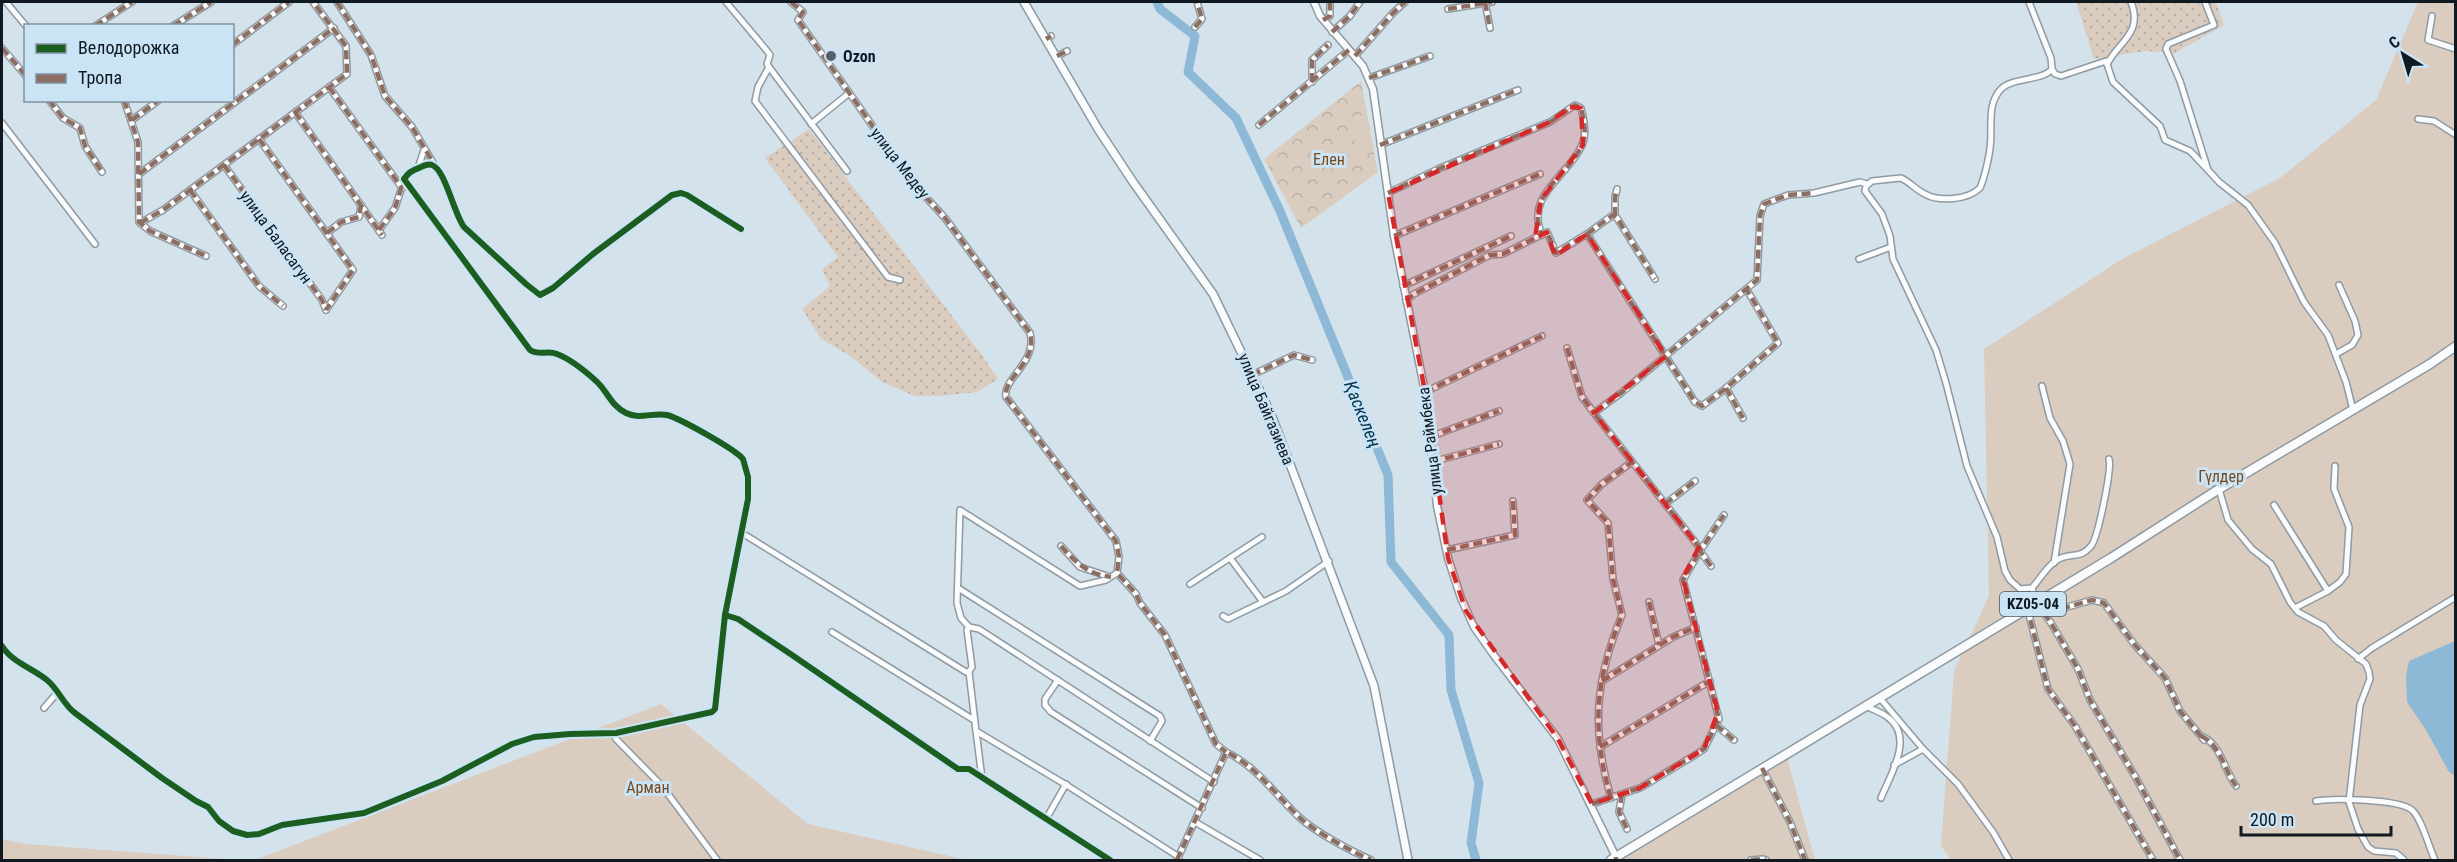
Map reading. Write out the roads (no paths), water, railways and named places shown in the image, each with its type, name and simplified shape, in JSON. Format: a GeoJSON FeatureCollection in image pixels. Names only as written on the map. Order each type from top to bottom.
{"type":"FeatureCollection","features":[{"type":"Feature","properties":{"kind":"main road","name":"улица Байгазиева"},"geometry":{"type":"LineString","coordinates":[[1024,2],[1049,37],[1057,56],[1127,174],[1213,294],[1271,414],[1329,561],[1374,686],[1407,861]]}},
{"type":"Feature","properties":{"kind":"main road","name":"KZ05-04"},"geometry":{"type":"LineString","coordinates":[[1614,859],[2456,346]]}},
{"type":"Feature","properties":{"kind":"street"},"geometry":{"type":"LineString","coordinates":[[6,2],[24,24]]}},
{"type":"Feature","properties":{"kind":"street"},"geometry":{"type":"LineString","coordinates":[[98,24],[132,2]]}},
{"type":"Feature","properties":{"kind":"street"},"geometry":{"type":"LineString","coordinates":[[177,24],[211,2]]}},
{"type":"Feature","properties":{"kind":"street"},"geometry":{"type":"LineString","coordinates":[[234,43],[289,2]]}},
{"type":"Feature","properties":{"kind":"street"},"geometry":{"type":"LineString","coordinates":[[140,223],[190,190],[347,74],[346,46],[313,2]]}},
{"type":"Feature","properties":{"kind":"street"},"geometry":{"type":"LineString","coordinates":[[337,2],[371,55],[385,96],[412,127],[446,185],[457,216],[464,227],[540,295],[553,288],[593,254],[672,195],[681,193],[687,195],[741,229]]}},
{"type":"Feature","properties":{"kind":"street"},"geometry":{"type":"LineString","coordinates":[[726,2],[770,55],[769,67],[847,171]]}},
{"type":"Feature","properties":{"kind":"street","name":"улица Медеу"},"geometry":{"type":"LineString","coordinates":[[791,2],[803,12],[798,20],[848,94],[912,182],[945,218],[999,294],[1023,322],[1032,338],[1030,349],[1027,360],[1005,394],[1116,541],[1119,557],[1114,575]]}},
{"type":"Feature","properties":{"kind":"street"},"geometry":{"type":"LineString","coordinates":[[1195,27],[1202,19],[1197,2]]}},
{"type":"Feature","properties":{"kind":"street","name":"улица Раймбека"},"geometry":{"type":"LineString","coordinates":[[1314,2],[1332,32],[1363,66],[1373,89],[1394,236],[1425,392],[1437,506],[1461,598],[1474,627],[1558,739],[1592,804],[1614,859]]}},
{"type":"Feature","properties":{"kind":"street"},"geometry":{"type":"LineString","coordinates":[[1323,20],[1330,16],[1330,2]]}},
{"type":"Feature","properties":{"kind":"street"},"geometry":{"type":"LineString","coordinates":[[1332,32],[1350,16],[1360,2]]}},
{"type":"Feature","properties":{"kind":"street"},"geometry":{"type":"LineString","coordinates":[[1354,56],[1406,2]]}},
{"type":"Feature","properties":{"kind":"street"},"geometry":{"type":"LineString","coordinates":[[1485,2],[1490,28]]}},
{"type":"Feature","properties":{"kind":"street"},"geometry":{"type":"LineString","coordinates":[[1448,9],[1492,2]]}},
{"type":"Feature","properties":{"kind":"street"},"geometry":{"type":"LineString","coordinates":[[2029,2],[2055,74],[2061,76],[2076,69],[2106,61],[2107,63]]}},
{"type":"Feature","properties":{"kind":"street"},"geometry":{"type":"LineString","coordinates":[[2107,63],[2126,41],[2134,23],[2135,14],[2131,2]]}},
{"type":"Feature","properties":{"kind":"street"},"geometry":{"type":"LineString","coordinates":[[2205,2],[2214,25],[2168,44],[2166,49],[2180,81],[2208,170]]}},
{"type":"Feature","properties":{"kind":"street"},"geometry":{"type":"LineString","coordinates":[[2432,16],[2428,40],[2456,49]]}},
{"type":"Feature","properties":{"kind":"street"},"geometry":{"type":"LineString","coordinates":[[139,174],[334,28]]}},
{"type":"Feature","properties":{"kind":"street"},"geometry":{"type":"LineString","coordinates":[[1312,82],[1312,60],[1328,45]]}},
{"type":"Feature","properties":{"kind":"street"},"geometry":{"type":"LineString","coordinates":[[2,48],[24,74]]}},
{"type":"Feature","properties":{"kind":"street"},"geometry":{"type":"LineString","coordinates":[[1057,56],[1067,51]]}},
{"type":"Feature","properties":{"kind":"street"},"geometry":{"type":"LineString","coordinates":[[1259,124],[1349,51]]}},
{"type":"Feature","properties":{"kind":"street"},"geometry":{"type":"LineString","coordinates":[[1369,78],[1430,56]]}},
{"type":"Feature","properties":{"kind":"street"},"geometry":{"type":"LineString","coordinates":[[2107,63],[2113,82],[2160,126],[2165,140],[2190,152],[2255,214],[2275,243],[2304,302],[2328,335],[2346,382],[2353,410]]}},
{"type":"Feature","properties":{"kind":"street"},"geometry":{"type":"LineString","coordinates":[[769,67],[758,87],[755,101],[888,277],[900,280]]}},
{"type":"Feature","properties":{"kind":"street"},"geometry":{"type":"LineString","coordinates":[[1594,413],[1757,280],[1760,216],[1764,204],[1788,195],[1814,193],[1860,182],[1867,184],[1877,180],[1901,178],[1929,196],[1951,198],[1976,192],[1981,184],[1990,150],[1990,114],[1998,94],[2002,88],[2010,84],[2047,74],[2052,69]]}},
{"type":"Feature","properties":{"kind":"street"},"geometry":{"type":"LineString","coordinates":[[329,87],[402,188]]}},
{"type":"Feature","properties":{"kind":"street"},"geometry":{"type":"LineString","coordinates":[[1380,145],[1518,90]]}},
{"type":"Feature","properties":{"kind":"street"},"geometry":{"type":"LineString","coordinates":[[811,124],[848,94]]}},
{"type":"Feature","properties":{"kind":"street"},"geometry":{"type":"LineString","coordinates":[[50,102],[59,114],[80,128],[85,146],[102,172]]}},
{"type":"Feature","properties":{"kind":"street"},"geometry":{"type":"LineString","coordinates":[[125,102],[138,142],[137,205],[140,223]]}},
{"type":"Feature","properties":{"kind":"street"},"geometry":{"type":"LineString","coordinates":[[132,120],[156,102]]}},
{"type":"Feature","properties":{"kind":"street"},"geometry":{"type":"LineString","coordinates":[[1388,193],[1550,122],[1575,105],[1581,108],[1584,119],[1583,145],[1541,200],[1537,219],[1542,235]]}},
{"type":"Feature","properties":{"kind":"street"},"geometry":{"type":"LineString","coordinates":[[295,112],[380,232],[395,208],[404,179],[418,168],[429,164],[435,166]]}},
{"type":"Feature","properties":{"kind":"street"},"geometry":{"type":"LineString","coordinates":[[2418,119],[2434,121],[2456,135]]}},
{"type":"Feature","properties":{"kind":"street"},"geometry":{"type":"LineString","coordinates":[[2,123],[95,244]]}},
{"type":"Feature","properties":{"kind":"street"},"geometry":{"type":"LineString","coordinates":[[259,139],[327,233],[341,222],[359,218],[361,205]]}},
{"type":"Feature","properties":{"kind":"street"},"geometry":{"type":"LineString","coordinates":[[418,168],[423,148]]}},
{"type":"Feature","properties":{"kind":"street","name":"улица Баласагун"},"geometry":{"type":"LineString","coordinates":[[224,165],[322,300],[326,310],[353,270],[327,233]]}},
{"type":"Feature","properties":{"kind":"street"},"geometry":{"type":"LineString","coordinates":[[1394,236],[1540,174]]}},
{"type":"Feature","properties":{"kind":"street"},"geometry":{"type":"LineString","coordinates":[[2,646],[9,656],[34,670],[57,692],[66,706],[103,735],[187,796],[208,807],[219,821],[233,831],[247,835],[259,834],[282,825],[364,813],[442,781],[507,746],[534,737],[614,733],[709,714],[715,709],[725,615],[742,533],[748,489],[745,463],[740,455],[669,416],[641,417],[620,410],[614,406],[597,381],[573,364],[556,353],[536,353],[530,350],[404,179]]}},
{"type":"Feature","properties":{"kind":"street"},"geometry":{"type":"LineString","coordinates":[[1867,184],[1866,191],[1878,206],[1890,236],[1893,260],[1936,350],[1961,451],[1997,537],[2005,571],[2010,580],[2020,589],[2032,588],[2054,563],[2063,557],[2079,556],[2092,545],[2096,537],[2111,465],[2109,459]]}},
{"type":"Feature","properties":{"kind":"street"},"geometry":{"type":"LineString","coordinates":[[1617,189],[1615,216],[1655,279]]}},
{"type":"Feature","properties":{"kind":"street"},"geometry":{"type":"LineString","coordinates":[[190,190],[259,286],[283,306]]}},
{"type":"Feature","properties":{"kind":"street"},"geometry":{"type":"LineString","coordinates":[[1406,301],[1414,294],[1490,255],[1503,254],[1547,232],[1556,253],[1613,215],[1615,216]]}},
{"type":"Feature","properties":{"kind":"street"},"geometry":{"type":"LineString","coordinates":[[140,223],[175,243],[206,256]]}},
{"type":"Feature","properties":{"kind":"street"},"geometry":{"type":"LineString","coordinates":[[1587,234],[1695,402],[1701,406],[1726,388],[1778,343],[1747,290]]}},
{"type":"Feature","properties":{"kind":"street"},"geometry":{"type":"LineString","coordinates":[[1403,286],[1511,236]]}},
{"type":"Feature","properties":{"kind":"street"},"geometry":{"type":"LineString","coordinates":[[1859,259],[1891,247]]}},
{"type":"Feature","properties":{"kind":"street"},"geometry":{"type":"LineString","coordinates":[[1477,262],[1484,248]]}},
{"type":"Feature","properties":{"kind":"street"},"geometry":{"type":"LineString","coordinates":[[2336,354],[2352,345],[2358,335],[2355,321],[2339,285]]}},
{"type":"Feature","properties":{"kind":"street"},"geometry":{"type":"LineString","coordinates":[[1425,392],[1542,336]]}},
{"type":"Feature","properties":{"kind":"street"},"geometry":{"type":"LineString","coordinates":[[1567,348],[1582,397],[1711,566]]}},
{"type":"Feature","properties":{"kind":"street"},"geometry":{"type":"LineString","coordinates":[[1252,375],[1294,355],[1312,360]]}},
{"type":"Feature","properties":{"kind":"street"},"geometry":{"type":"LineString","coordinates":[[2042,386],[2050,418],[2063,441],[2070,464],[2054,563]]}},
{"type":"Feature","properties":{"kind":"street"},"geometry":{"type":"LineString","coordinates":[[1726,388],[1743,418]]}},
{"type":"Feature","properties":{"kind":"street"},"geometry":{"type":"LineString","coordinates":[[1430,437],[1499,411]]}},
{"type":"Feature","properties":{"kind":"street"},"geometry":{"type":"LineString","coordinates":[[1432,462],[1499,444]]}},
{"type":"Feature","properties":{"kind":"street"},"geometry":{"type":"LineString","coordinates":[[1611,798],[1600,747],[1597,719],[1602,681],[1622,615],[1613,579],[1608,523],[1587,500],[1602,484],[1632,462]]}},
{"type":"Feature","properties":{"kind":"street"},"geometry":{"type":"LineString","coordinates":[[2295,608],[2328,591],[2346,574],[2349,527],[2334,489],[2335,466]]}},
{"type":"Feature","properties":{"kind":"street"},"geometry":{"type":"LineString","coordinates":[[1665,504],[1695,481]]}},
{"type":"Feature","properties":{"kind":"street"},"geometry":{"type":"LineString","coordinates":[[2219,489],[2228,520],[2252,549],[2271,564],[2283,592],[2298,612],[2324,626],[2336,640],[2366,664],[2370,679],[2360,705],[2348,799],[2358,829],[2368,847],[2374,852],[2396,853],[2404,861]]}},
{"type":"Feature","properties":{"kind":"street"},"geometry":{"type":"LineString","coordinates":[[1447,550],[1515,535],[1513,501]]}},
{"type":"Feature","properties":{"kind":"street"},"geometry":{"type":"LineString","coordinates":[[2274,505],[2328,591]]}},
{"type":"Feature","properties":{"kind":"street"},"geometry":{"type":"LineString","coordinates":[[1114,575],[1080,586],[960,510],[958,611],[969,627],[979,629],[1214,782]]}},
{"type":"Feature","properties":{"kind":"street"},"geometry":{"type":"LineString","coordinates":[[1592,804],[1652,781],[1704,749],[1719,719],[1683,580],[1724,514]]}},
{"type":"Feature","properties":{"kind":"street"},"geometry":{"type":"LineString","coordinates":[[742,533],[957,667],[969,672]]}},
{"type":"Feature","properties":{"kind":"street"},"geometry":{"type":"LineString","coordinates":[[1190,584],[1262,537]]}},
{"type":"Feature","properties":{"kind":"street"},"geometry":{"type":"LineString","coordinates":[[1060,546],[1080,567],[1096,574],[1114,575],[1136,594],[1140,603],[1165,635],[1216,744],[1237,757],[1262,778],[1300,818],[1313,828],[1371,861]]}},
{"type":"Feature","properties":{"kind":"street"},"geometry":{"type":"LineString","coordinates":[[1230,558],[1263,602]]}},
{"type":"Feature","properties":{"kind":"street"},"geometry":{"type":"LineString","coordinates":[[1223,616],[1228,619],[1286,591],[1329,561]]}},
{"type":"Feature","properties":{"kind":"street"},"geometry":{"type":"LineString","coordinates":[[958,588],[1160,716],[1162,721],[1150,741]]}},
{"type":"Feature","properties":{"kind":"street"},"geometry":{"type":"LineString","coordinates":[[2032,588],[2036,602],[2078,669],[2090,700],[2136,777],[2181,861]]}},
{"type":"Feature","properties":{"kind":"street"},"geometry":{"type":"LineString","coordinates":[[2358,658],[2456,597]]}},
{"type":"Feature","properties":{"kind":"street"},"geometry":{"type":"LineString","coordinates":[[2036,602],[2044,608],[2064,608],[2092,600],[2104,603],[2134,644],[2165,678],[2180,711],[2202,738],[2209,740],[2215,747],[2236,786]]}},
{"type":"Feature","properties":{"kind":"street"},"geometry":{"type":"LineString","coordinates":[[1649,602],[1659,645]]}},
{"type":"Feature","properties":{"kind":"street"},"geometry":{"type":"LineString","coordinates":[[2027,608],[2048,689],[2076,726],[2153,861]]}},
{"type":"Feature","properties":{"kind":"street"},"geometry":{"type":"LineString","coordinates":[[725,615],[738,620],[792,655],[958,769],[969,769],[1110,861]]}},
{"type":"Feature","properties":{"kind":"street"},"geometry":{"type":"LineString","coordinates":[[969,627],[967,638],[972,667],[969,672],[982,778]]}},
{"type":"Feature","properties":{"kind":"street"},"geometry":{"type":"LineString","coordinates":[[1602,681],[1659,645],[1696,627]]}},
{"type":"Feature","properties":{"kind":"street"},"geometry":{"type":"LineString","coordinates":[[831,632],[974,720]]}},
{"type":"Feature","properties":{"kind":"street"},"geometry":{"type":"LineString","coordinates":[[1058,680],[1045,699],[1045,705],[1051,712],[1202,808]]}},
{"type":"Feature","properties":{"kind":"street"},"geometry":{"type":"LineString","coordinates":[[1600,747],[1710,681]]}},
{"type":"Feature","properties":{"kind":"street"},"geometry":{"type":"LineString","coordinates":[[44,708],[57,692]]}},
{"type":"Feature","properties":{"kind":"street"},"geometry":{"type":"LineString","coordinates":[[1879,697],[1923,749],[1958,784],[1993,832],[2009,861]]}},
{"type":"Feature","properties":{"kind":"street"},"geometry":{"type":"LineString","coordinates":[[1865,706],[1888,716],[1894,725],[1900,746],[1900,757],[1894,765],[1881,798]]}},
{"type":"Feature","properties":{"kind":"street"},"geometry":{"type":"LineString","coordinates":[[1716,725],[1734,740]]}},
{"type":"Feature","properties":{"kind":"street"},"geometry":{"type":"LineString","coordinates":[[976,731],[1066,784],[1178,859],[1226,752]]}},
{"type":"Feature","properties":{"kind":"street"},"geometry":{"type":"LineString","coordinates":[[614,733],[616,739],[662,786],[717,861]]}},
{"type":"Feature","properties":{"kind":"street"},"geometry":{"type":"LineString","coordinates":[[1894,765],[1923,749]]}},
{"type":"Feature","properties":{"kind":"street"},"geometry":{"type":"LineString","coordinates":[[1762,768],[1790,822],[1805,861]]}},
{"type":"Feature","properties":{"kind":"street"},"geometry":{"type":"LineString","coordinates":[[1046,819],[1066,784]]}},
{"type":"Feature","properties":{"kind":"street"},"geometry":{"type":"LineString","coordinates":[[1622,794],[1619,812],[1627,829]]}},
{"type":"Feature","properties":{"kind":"street"},"geometry":{"type":"LineString","coordinates":[[2316,801],[2348,799],[2395,805],[2412,810],[2435,861]]}},
{"type":"Feature","properties":{"kind":"street"},"geometry":{"type":"LineString","coordinates":[[1195,822],[1260,861]]}},
{"type":"Feature","properties":{"kind":"street"},"geometry":{"type":"LineString","coordinates":[[1751,861],[1761,858],[1766,861]]}},
{"type":"Feature","properties":{"kind":"water"},"geometry":{"type":"Polygon","coordinates":[[[2455,641],[2455,776],[2449,772],[2426,730],[2407,702],[2406,676],[2409,661],[2455,641]]]}},
{"type":"Feature","properties":{"kind":"waterway","name":"Қаскелең"},"geometry":{"type":"LineString","coordinates":[[1157,2],[1160,9],[1195,36],[1188,72],[1236,118],[1280,211],[1388,475],[1391,562],[1449,635],[1451,690],[1479,783],[1471,843],[1476,860]]}},
{"type":"Feature","properties":{"kind":"place","name":"Ozon"},"geometry":{"type":"Point","coordinates":[831,56]}},
{"type":"Feature","properties":{"kind":"park label","name":"Елен"},"geometry":{"type":"Point","coordinates":[1329,159]}},
{"type":"Feature","properties":{"kind":"park label","name":"Гүлдер"},"geometry":{"type":"Point","coordinates":[2221,476]}},
{"type":"Feature","properties":{"kind":"park label","name":"Арман"},"geometry":{"type":"Point","coordinates":[648,787]}}]}
